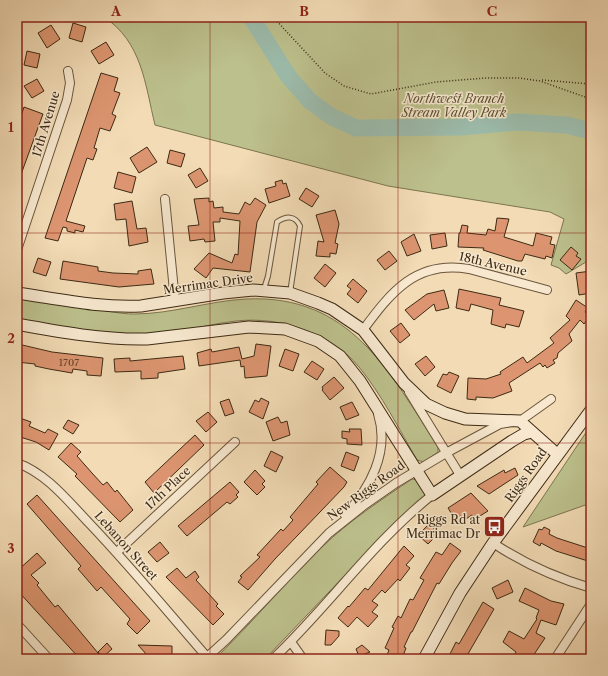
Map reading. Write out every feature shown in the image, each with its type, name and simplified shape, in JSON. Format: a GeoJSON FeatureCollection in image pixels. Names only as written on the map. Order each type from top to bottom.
{"type":"FeatureCollection","features":[{"type":"Feature","properties":{"kind":"street","name":"17th Avenue"},"geometry":{"type":"LineString","coordinates":[[17,250],[67,100],[70,83],[68,71]]}},
{"type":"Feature","properties":{"kind":"street"},"geometry":{"type":"LineString","coordinates":[[166,199],[175,301]]}},
{"type":"Feature","properties":{"kind":"street","name":"18th Avenue"},"geometry":{"type":"LineString","coordinates":[[363,330],[381,304],[401,285],[419,274],[437,268],[469,268],[547,290]]}},
{"type":"Feature","properties":{"kind":"street","name":"Merrimac Drive"},"geometry":{"type":"LineString","coordinates":[[17,292],[107,306],[141,306],[234,291],[264,290],[290,293],[332,309],[363,330],[404,383],[460,476]]}},
{"type":"Feature","properties":{"kind":"street"},"geometry":{"type":"LineString","coordinates":[[17,324],[56,331],[133,339],[195,334],[235,327],[285,329],[318,341],[340,356],[360,381],[432,495]]}},
{"type":"Feature","properties":{"kind":"street"},"geometry":{"type":"LineString","coordinates":[[404,383],[426,404],[445,413],[465,419],[520,421],[557,454]]}},
{"type":"Feature","properties":{"kind":"street","name":"New Riggs Road"},"geometry":{"type":"LineString","coordinates":[[206,658],[329,533],[364,506],[446,453],[500,424],[520,421],[551,399]]}},
{"type":"Feature","properties":{"kind":"street"},"geometry":{"type":"LineString","coordinates":[[329,533],[358,500],[375,470],[380,454],[381,426],[375,405]]}},
{"type":"Feature","properties":{"kind":"street","name":"Riggs Road"},"geometry":{"type":"LineString","coordinates":[[424,659],[460,593],[557,454],[591,410]]}},
{"type":"Feature","properties":{"kind":"street"},"geometry":{"type":"LineString","coordinates":[[272,659],[291,642],[384,540],[432,495],[512,441],[524,434],[532,432]]}},
{"type":"Feature","properties":{"kind":"street","name":"17th Place"},"geometry":{"type":"LineString","coordinates":[[117,552],[235,442]]}},
{"type":"Feature","properties":{"kind":"street","name":"Lebanon Street"},"geometry":{"type":"LineString","coordinates":[[17,463],[38,474],[66,498],[117,552],[206,658]]}},
{"type":"Feature","properties":{"kind":"street"},"geometry":{"type":"LineString","coordinates":[[494,543],[514,557],[557,577],[591,588]]}},
{"type":"Feature","properties":{"kind":"street"},"geometry":{"type":"LineString","coordinates":[[555,659],[591,604]]}},
{"type":"Feature","properties":{"kind":"street"},"geometry":{"type":"LineString","coordinates":[[17,624],[49,659]]}},
{"type":"Feature","properties":{"kind":"street"},"geometry":{"type":"LineString","coordinates":[[291,642],[304,659]]}},
{"type":"Feature","properties":{"kind":"lane"},"geometry":{"type":"LineString","coordinates":[[264,290],[268,276],[277,222],[284,217],[292,217],[298,221],[300,226],[290,293]]}},
{"type":"Feature","properties":{"kind":"path"},"geometry":{"type":"LineString","coordinates":[[273,17],[325,72],[344,86],[370,94],[436,82],[485,78],[591,84]]}},
{"type":"Feature","properties":{"kind":"path"},"geometry":{"type":"LineString","coordinates":[[540,80],[591,99]]}},
{"type":"Feature","properties":{"kind":"green space","name":"Northwest Branch Stream Valley Park"},"geometry":{"type":"Polygon","coordinates":[[[104,17],[591,17],[591,259],[566,274],[559,268],[551,265],[564,219],[550,212],[388,186],[155,125],[144,79],[134,51],[127,39],[117,27],[104,17]]]}},
{"type":"Feature","properties":{"kind":"green space"},"geometry":{"type":"Polygon","coordinates":[[[17,298],[128,314],[162,312],[218,302],[246,299],[282,301],[313,309],[340,324],[363,343],[383,365],[402,391],[438,447],[438,452],[424,462],[417,460],[383,401],[359,367],[334,345],[304,329],[270,321],[253,320],[226,322],[153,335],[102,333],[17,321],[17,298]]]}},
{"type":"Feature","properties":{"kind":"green space"},"geometry":{"type":"Polygon","coordinates":[[[591,425],[591,503],[523,527],[591,425]]]}},
{"type":"Feature","properties":{"kind":"green space"},"geometry":{"type":"Polygon","coordinates":[[[412,479],[418,480],[425,489],[425,496],[391,527],[265,659],[215,659],[332,537],[412,479]]]}},
{"type":"Feature","properties":{"kind":"building"},"geometry":{"type":"Polygon","coordinates":[[[73,23],[86,27],[82,42],[69,38],[73,23]]]}},
{"type":"Feature","properties":{"kind":"building"},"geometry":{"type":"Polygon","coordinates":[[[51,25],[60,39],[47,48],[38,33],[51,25]]]}},
{"type":"Feature","properties":{"kind":"building"},"geometry":{"type":"Polygon","coordinates":[[[106,42],[114,55],[99,64],[91,51],[106,42]]]}},
{"type":"Feature","properties":{"kind":"building"},"geometry":{"type":"Polygon","coordinates":[[[27,51],[40,54],[37,68],[24,65],[27,51]]]}},
{"type":"Feature","properties":{"kind":"building"},"geometry":{"type":"Polygon","coordinates":[[[101,73],[118,78],[114,91],[120,93],[112,114],[116,116],[110,131],[100,128],[94,148],[97,149],[93,160],[87,158],[66,221],[85,226],[83,232],[75,230],[75,233],[67,231],[67,228],[63,227],[58,241],[45,238],[101,73]]]}},
{"type":"Feature","properties":{"kind":"building"},"geometry":{"type":"Polygon","coordinates":[[[37,79],[44,91],[32,98],[24,86],[37,79]]]}},
{"type":"Feature","properties":{"kind":"building"},"geometry":{"type":"Polygon","coordinates":[[[24,107],[43,114],[19,180],[17,179],[17,128],[24,107]]]}},
{"type":"Feature","properties":{"kind":"building"},"geometry":{"type":"Polygon","coordinates":[[[147,147],[157,162],[139,173],[130,158],[147,147]]]}},
{"type":"Feature","properties":{"kind":"building"},"geometry":{"type":"Polygon","coordinates":[[[170,150],[185,154],[181,167],[167,163],[170,150]]]}},
{"type":"Feature","properties":{"kind":"building"},"geometry":{"type":"Polygon","coordinates":[[[200,168],[208,181],[196,188],[188,175],[200,168]]]}},
{"type":"Feature","properties":{"kind":"building"},"geometry":{"type":"Polygon","coordinates":[[[118,172],[136,177],[132,193],[114,188],[118,172]]]}},
{"type":"Feature","properties":{"kind":"building"},"geometry":{"type":"Polygon","coordinates":[[[282,180],[283,184],[286,183],[290,196],[269,203],[265,189],[276,186],[275,182],[282,180]]]}},
{"type":"Feature","properties":{"kind":"building"},"geometry":{"type":"Polygon","coordinates":[[[306,188],[319,196],[312,207],[299,199],[306,188]]]}},
{"type":"Feature","properties":{"kind":"building"},"geometry":{"type":"Polygon","coordinates":[[[209,198],[209,202],[213,201],[214,208],[223,207],[223,212],[239,214],[245,202],[250,205],[255,198],[266,205],[257,222],[250,272],[213,268],[206,278],[194,269],[209,253],[232,263],[235,254],[238,255],[240,221],[220,218],[220,222],[213,222],[215,241],[205,242],[204,239],[190,241],[188,226],[199,225],[194,199],[209,198]]]}},
{"type":"Feature","properties":{"kind":"building"},"geometry":{"type":"Polygon","coordinates":[[[132,201],[137,229],[146,228],[148,242],[129,246],[126,219],[116,220],[114,204],[132,201]]]}},
{"type":"Feature","properties":{"kind":"building"},"geometry":{"type":"Polygon","coordinates":[[[335,210],[339,224],[335,243],[338,244],[336,254],[330,253],[330,257],[316,256],[318,241],[324,242],[316,215],[335,210]]]}},
{"type":"Feature","properties":{"kind":"building"},"geometry":{"type":"Polygon","coordinates":[[[497,218],[509,219],[504,237],[533,246],[536,233],[552,237],[550,244],[555,245],[552,258],[546,256],[545,259],[525,254],[522,261],[518,261],[483,250],[484,248],[458,247],[459,233],[462,225],[468,226],[467,233],[486,235],[488,229],[495,231],[497,218]]]}},
{"type":"Feature","properties":{"kind":"building"},"geometry":{"type":"Polygon","coordinates":[[[445,233],[447,246],[432,249],[430,235],[445,233]]]}},
{"type":"Feature","properties":{"kind":"building"},"geometry":{"type":"Polygon","coordinates":[[[414,234],[421,251],[407,256],[401,242],[414,234]]]}},
{"type":"Feature","properties":{"kind":"building"},"geometry":{"type":"Polygon","coordinates":[[[571,247],[578,253],[576,256],[581,259],[572,270],[560,260],[571,247]]]}},
{"type":"Feature","properties":{"kind":"building"},"geometry":{"type":"Polygon","coordinates":[[[389,251],[397,261],[385,270],[377,260],[389,251]]]}},
{"type":"Feature","properties":{"kind":"building"},"geometry":{"type":"Polygon","coordinates":[[[38,258],[51,262],[46,276],[33,272],[38,258]]]}},
{"type":"Feature","properties":{"kind":"building"},"geometry":{"type":"Polygon","coordinates":[[[63,261],[98,267],[98,271],[113,273],[138,274],[138,271],[151,269],[154,284],[119,287],[60,279],[63,261]]]}},
{"type":"Feature","properties":{"kind":"building"},"geometry":{"type":"Polygon","coordinates":[[[325,264],[336,273],[325,287],[314,278],[325,264]]]}},
{"type":"Feature","properties":{"kind":"building"},"geometry":{"type":"Polygon","coordinates":[[[591,271],[591,293],[579,295],[576,273],[591,271]]]}},
{"type":"Feature","properties":{"kind":"building"},"geometry":{"type":"Polygon","coordinates":[[[353,279],[367,291],[358,303],[347,294],[351,289],[347,286],[353,279]]]}},
{"type":"Feature","properties":{"kind":"building"},"geometry":{"type":"Polygon","coordinates":[[[459,289],[501,298],[499,305],[524,311],[519,327],[506,324],[505,328],[491,324],[493,310],[471,304],[469,311],[456,308],[459,289]]]}},
{"type":"Feature","properties":{"kind":"building"},"geometry":{"type":"Polygon","coordinates":[[[444,290],[449,308],[436,311],[434,304],[414,320],[405,310],[427,294],[444,290]]]}},
{"type":"Feature","properties":{"kind":"building"},"geometry":{"type":"Polygon","coordinates":[[[576,300],[588,308],[585,312],[590,316],[584,324],[580,320],[569,334],[572,341],[558,353],[557,358],[553,360],[555,363],[547,368],[545,365],[543,367],[540,363],[509,383],[512,391],[493,398],[476,397],[476,400],[467,399],[468,378],[486,379],[501,374],[500,372],[523,357],[527,363],[554,343],[550,338],[570,320],[566,316],[576,300]]]}},
{"type":"Feature","properties":{"kind":"building"},"geometry":{"type":"Polygon","coordinates":[[[401,323],[410,335],[400,343],[390,331],[401,323]]]}},
{"type":"Feature","properties":{"kind":"building"},"geometry":{"type":"Polygon","coordinates":[[[18,344],[52,352],[103,358],[101,376],[87,375],[87,371],[73,369],[72,373],[35,366],[35,364],[17,362],[18,344]]]}},
{"type":"Feature","properties":{"kind":"building"},"geometry":{"type":"Polygon","coordinates":[[[256,344],[271,346],[267,376],[245,378],[244,366],[241,367],[240,360],[199,366],[197,353],[211,349],[212,352],[239,347],[242,359],[254,356],[256,344]]]}},
{"type":"Feature","properties":{"kind":"building"},"geometry":{"type":"Polygon","coordinates":[[[285,349],[299,354],[293,371],[279,366],[285,349]]]}},
{"type":"Feature","properties":{"kind":"building"},"geometry":{"type":"Polygon","coordinates":[[[183,356],[185,369],[158,373],[158,378],[141,379],[141,371],[115,372],[114,359],[130,358],[130,361],[183,356]]]}},
{"type":"Feature","properties":{"kind":"building"},"geometry":{"type":"Polygon","coordinates":[[[426,356],[435,367],[425,376],[415,364],[426,356]]]}},
{"type":"Feature","properties":{"kind":"building"},"geometry":{"type":"Polygon","coordinates":[[[312,361],[324,369],[317,380],[304,372],[312,361]]]}},
{"type":"Feature","properties":{"kind":"building"},"geometry":{"type":"Polygon","coordinates":[[[449,372],[459,376],[451,393],[437,386],[443,374],[447,375],[449,372]]]}},
{"type":"Feature","properties":{"kind":"building"},"geometry":{"type":"Polygon","coordinates":[[[334,377],[344,388],[330,400],[322,390],[322,387],[334,377]]]}},
{"type":"Feature","properties":{"kind":"building"},"geometry":{"type":"Polygon","coordinates":[[[261,398],[269,402],[263,419],[249,412],[255,400],[259,402],[261,398]]]}},
{"type":"Feature","properties":{"kind":"building"},"geometry":{"type":"Polygon","coordinates":[[[229,399],[234,413],[225,416],[220,402],[229,399]]]}},
{"type":"Feature","properties":{"kind":"building"},"geometry":{"type":"Polygon","coordinates":[[[352,402],[359,415],[346,420],[340,407],[352,402]]]}},
{"type":"Feature","properties":{"kind":"building"},"geometry":{"type":"Polygon","coordinates":[[[208,412],[217,422],[206,432],[196,421],[208,412]]]}},
{"type":"Feature","properties":{"kind":"building"},"geometry":{"type":"Polygon","coordinates":[[[17,417],[31,422],[29,426],[45,433],[48,429],[58,434],[49,450],[36,442],[17,436],[17,417]]]}},
{"type":"Feature","properties":{"kind":"building"},"geometry":{"type":"Polygon","coordinates":[[[278,417],[281,423],[287,421],[290,435],[273,441],[266,422],[278,417]]]}},
{"type":"Feature","properties":{"kind":"building"},"geometry":{"type":"Polygon","coordinates":[[[68,420],[79,425],[73,434],[63,428],[68,420]]]}},
{"type":"Feature","properties":{"kind":"building"},"geometry":{"type":"Polygon","coordinates":[[[349,429],[361,429],[362,445],[347,444],[347,439],[342,438],[342,431],[350,432],[349,429]]]}},
{"type":"Feature","properties":{"kind":"building"},"geometry":{"type":"Polygon","coordinates":[[[195,435],[204,445],[154,493],[145,482],[195,435]]]}},
{"type":"Feature","properties":{"kind":"building"},"geometry":{"type":"Polygon","coordinates":[[[71,443],[81,452],[77,456],[103,485],[107,482],[115,492],[117,490],[133,510],[120,522],[75,476],[77,474],[58,457],[71,443]]]}},
{"type":"Feature","properties":{"kind":"building"},"geometry":{"type":"Polygon","coordinates":[[[271,451],[283,457],[276,472],[264,466],[271,451]]]}},
{"type":"Feature","properties":{"kind":"building"},"geometry":{"type":"Polygon","coordinates":[[[346,452],[359,457],[354,471],[341,466],[346,452]]]}},
{"type":"Feature","properties":{"kind":"building"},"geometry":{"type":"Polygon","coordinates":[[[330,467],[347,482],[344,487],[275,559],[248,590],[238,582],[242,577],[240,576],[260,557],[257,555],[281,529],[283,531],[293,520],[290,517],[318,484],[316,482],[330,467]]]}},
{"type":"Feature","properties":{"kind":"building"},"geometry":{"type":"Polygon","coordinates":[[[515,468],[518,475],[489,494],[477,486],[504,470],[505,473],[515,468]]]}},
{"type":"Feature","properties":{"kind":"building"},"geometry":{"type":"Polygon","coordinates":[[[255,470],[265,481],[262,484],[265,487],[257,495],[244,482],[255,470]]]}},
{"type":"Feature","properties":{"kind":"building"},"geometry":{"type":"Polygon","coordinates":[[[230,482],[239,492],[236,495],[238,497],[230,504],[227,502],[187,536],[178,526],[230,482]]]}},
{"type":"Feature","properties":{"kind":"building"},"geometry":{"type":"Polygon","coordinates":[[[471,493],[488,511],[475,519],[472,515],[458,524],[448,508],[471,493]]]}},
{"type":"Feature","properties":{"kind":"building"},"geometry":{"type":"Polygon","coordinates":[[[37,495],[150,621],[137,634],[127,624],[130,619],[101,587],[97,591],[78,569],[81,566],[27,504],[37,495]]]}},
{"type":"Feature","properties":{"kind":"building"},"geometry":{"type":"Polygon","coordinates":[[[429,524],[439,533],[428,544],[418,535],[429,524]]]}},
{"type":"Feature","properties":{"kind":"building"},"geometry":{"type":"Polygon","coordinates":[[[544,527],[550,530],[549,534],[557,538],[591,549],[591,562],[556,551],[541,543],[540,546],[533,542],[539,529],[542,530],[544,527]]]}},
{"type":"Feature","properties":{"kind":"building"},"geometry":{"type":"Polygon","coordinates":[[[160,542],[169,553],[157,562],[148,552],[160,542]]]}},
{"type":"Feature","properties":{"kind":"building"},"geometry":{"type":"Polygon","coordinates":[[[450,543],[461,551],[439,584],[437,583],[404,647],[406,648],[403,656],[398,654],[396,659],[387,655],[389,650],[385,648],[394,628],[392,627],[398,616],[401,618],[410,599],[413,600],[424,580],[420,578],[436,552],[442,555],[450,543]]]}},
{"type":"Feature","properties":{"kind":"building"},"geometry":{"type":"Polygon","coordinates":[[[404,546],[414,556],[406,565],[410,568],[400,581],[398,579],[385,593],[382,590],[372,601],[378,605],[372,612],[378,616],[368,627],[357,617],[348,627],[338,618],[365,588],[368,590],[404,546]]]}},
{"type":"Feature","properties":{"kind":"building"},"geometry":{"type":"Polygon","coordinates":[[[37,553],[46,563],[31,575],[39,583],[37,585],[55,607],[58,605],[103,659],[80,659],[17,590],[17,571],[37,553]]]}},
{"type":"Feature","properties":{"kind":"building"},"geometry":{"type":"Polygon","coordinates":[[[177,568],[186,578],[195,571],[199,577],[196,580],[218,604],[216,606],[224,614],[213,625],[166,577],[177,568]]]}},
{"type":"Feature","properties":{"kind":"building"},"geometry":{"type":"Polygon","coordinates":[[[508,580],[513,592],[497,599],[492,588],[508,580]]]}},
{"type":"Feature","properties":{"kind":"building"},"geometry":{"type":"Polygon","coordinates":[[[525,588],[551,601],[564,604],[556,625],[541,620],[536,633],[545,638],[531,659],[512,659],[516,652],[503,642],[509,631],[524,639],[537,619],[539,610],[519,601],[525,588]]]}},
{"type":"Feature","properties":{"kind":"building"},"geometry":{"type":"Polygon","coordinates":[[[483,602],[494,609],[465,659],[455,659],[449,656],[456,642],[459,644],[483,602]]]}},
{"type":"Feature","properties":{"kind":"building"},"geometry":{"type":"Polygon","coordinates":[[[326,630],[339,631],[339,636],[331,645],[325,645],[326,630]]]}},
{"type":"Feature","properties":{"kind":"building"},"geometry":{"type":"Polygon","coordinates":[[[107,643],[112,649],[103,657],[98,652],[107,643]]]}},
{"type":"Feature","properties":{"kind":"building"},"geometry":{"type":"Polygon","coordinates":[[[138,645],[172,646],[172,659],[158,659],[158,655],[147,655],[138,645]]]}},
{"type":"Feature","properties":{"kind":"building"},"geometry":{"type":"Polygon","coordinates":[[[362,645],[370,652],[359,656],[356,649],[362,645]]]}},
{"type":"Feature","properties":{"kind":"waterway"},"geometry":{"type":"LineString","coordinates":[[251,17],[288,76],[310,101],[332,117],[356,128],[461,127],[518,122],[566,125],[591,131]]}},
{"type":"Feature","properties":{"kind":"place","name":"Riggs Rd at Merrimac Dr"},"geometry":{"type":"Point","coordinates":[495,527]}}]}
